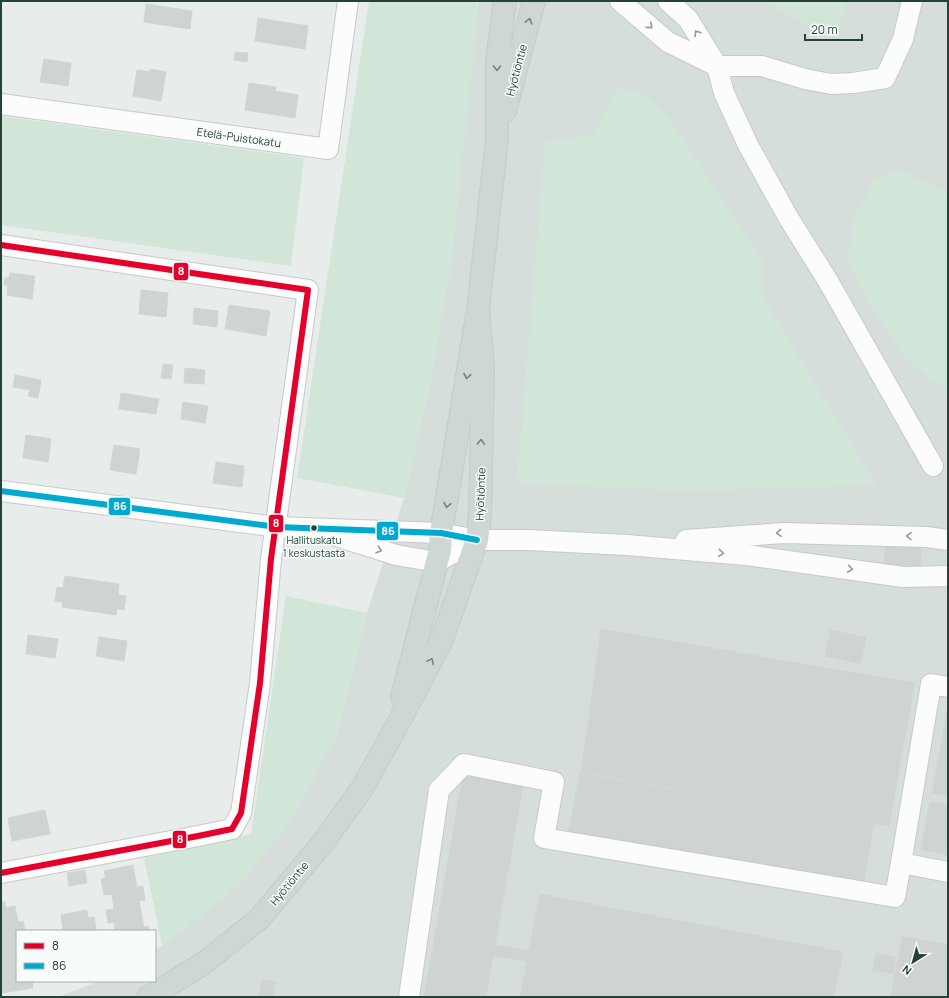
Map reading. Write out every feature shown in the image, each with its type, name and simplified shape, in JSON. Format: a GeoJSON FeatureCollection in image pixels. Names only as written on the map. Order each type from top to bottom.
{"type":"FeatureCollection","features":[{"type":"Feature","properties":{"kind":"main road","name":"Hyötiöntie"},"geometry":{"type":"LineString","coordinates":[[393,733],[437,562],[478,310],[497,139],[497,62],[505,1]]}},
{"type":"Feature","properties":{"kind":"main road","name":"Hyötiöntie"},"geometry":{"type":"LineString","coordinates":[[497,139],[534,1]]}},
{"type":"Feature","properties":{"kind":"main road","name":"Hyötiöntie"},"geometry":{"type":"LineString","coordinates":[[148,997],[204,963],[259,919],[322,844],[361,790],[441,642],[477,540],[480,515],[484,367],[478,310]]}},
{"type":"Feature","properties":{"kind":"street","name":"Etelä-Puistokatu"},"geometry":{"type":"LineString","coordinates":[[1,104],[328,149],[348,1]]}},
{"type":"Feature","properties":{"kind":"street"},"geometry":{"type":"LineString","coordinates":[[620,1],[668,42],[717,66],[762,66],[805,79],[832,84],[853,83],[885,78],[903,39],[912,1]]}},
{"type":"Feature","properties":{"kind":"street"},"geometry":{"type":"LineString","coordinates":[[668,1],[688,19],[717,66],[724,93],[748,144],[788,217],[828,281],[933,466]]}},
{"type":"Feature","properties":{"kind":"street"},"geometry":{"type":"LineString","coordinates":[[1,245],[308,290],[271,559],[260,683],[241,813],[232,829],[1,873]]}},
{"type":"Feature","properties":{"kind":"street"},"geometry":{"type":"LineString","coordinates":[[1,490],[276,527],[315,530],[441,533],[477,540],[528,540],[627,545],[746,555],[903,577],[948,576]]}},
{"type":"Feature","properties":{"kind":"street"},"geometry":{"type":"LineString","coordinates":[[315,530],[396,555],[437,562],[477,540]]}},
{"type":"Feature","properties":{"kind":"street"},"geometry":{"type":"LineString","coordinates":[[627,545],[784,533],[926,537],[948,540]]}},
{"type":"Feature","properties":{"kind":"street"},"geometry":{"type":"LineString","coordinates":[[409,997],[439,790],[464,764],[554,782],[544,838],[895,897],[931,684],[948,687]]}},
{"type":"Feature","properties":{"kind":"street"},"geometry":{"type":"LineString","coordinates":[[901,863],[948,872]]}},
{"type":"Feature","properties":{"kind":"shaded area"},"geometry":{"type":"Polygon","coordinates":[[[479,1],[948,1],[948,997],[58,997],[97,982],[156,982],[156,949],[237,886],[295,814],[338,732],[367,613],[404,498],[430,384],[450,266],[479,1]]]}},
{"type":"Feature","properties":{"kind":"green space"},"geometry":{"type":"Polygon","coordinates":[[[369,1],[474,1],[479,5],[450,266],[430,384],[404,498],[297,478],[369,1]]]}},
{"type":"Feature","properties":{"kind":"green space"},"geometry":{"type":"Polygon","coordinates":[[[763,1],[848,1],[834,37],[770,6],[763,1]]]}},
{"type":"Feature","properties":{"kind":"green space"},"geometry":{"type":"Polygon","coordinates":[[[618,88],[643,93],[669,118],[763,261],[763,297],[876,485],[689,491],[517,483],[545,142],[592,136],[618,88]]]}},
{"type":"Feature","properties":{"kind":"green space"},"geometry":{"type":"Polygon","coordinates":[[[1,116],[304,158],[291,266],[1,225],[1,116]]]}},
{"type":"Feature","properties":{"kind":"green space"},"geometry":{"type":"Polygon","coordinates":[[[896,169],[941,189],[948,195],[948,388],[938,385],[906,358],[870,304],[848,258],[854,218],[874,181],[896,169]]]}},
{"type":"Feature","properties":{"kind":"green space"},"geometry":{"type":"Polygon","coordinates":[[[286,596],[367,613],[338,732],[295,814],[237,886],[162,946],[144,858],[251,834],[286,596]]]}},
{"type":"Feature","properties":{"kind":"building"},"geometry":{"type":"Polygon","coordinates":[[[146,4],[192,11],[190,29],[144,22],[146,4]]]}},
{"type":"Feature","properties":{"kind":"building"},"geometry":{"type":"Polygon","coordinates":[[[258,18],[308,26],[305,49],[255,41],[258,18]]]}},
{"type":"Feature","properties":{"kind":"building"},"geometry":{"type":"Polygon","coordinates":[[[235,52],[248,53],[247,62],[234,60],[235,52]]]}},
{"type":"Feature","properties":{"kind":"building"},"geometry":{"type":"Polygon","coordinates":[[[44,59],[71,63],[68,86],[40,82],[44,59]]]}},
{"type":"Feature","properties":{"kind":"building"},"geometry":{"type":"Polygon","coordinates":[[[150,69],[166,72],[161,101],[133,96],[137,70],[150,72],[150,69]]]}},
{"type":"Feature","properties":{"kind":"building"},"geometry":{"type":"Polygon","coordinates":[[[249,83],[276,87],[275,91],[298,95],[295,118],[245,110],[249,83]]]}},
{"type":"Feature","properties":{"kind":"building"},"geometry":{"type":"Polygon","coordinates":[[[10,273],[35,276],[32,299],[7,295],[8,285],[4,285],[5,278],[9,278],[10,273]]]}},
{"type":"Feature","properties":{"kind":"building"},"geometry":{"type":"Polygon","coordinates":[[[141,290],[168,293],[166,317],[139,314],[141,290]]]}},
{"type":"Feature","properties":{"kind":"building"},"geometry":{"type":"Polygon","coordinates":[[[229,305],[270,311],[266,336],[225,329],[229,305]]]}},
{"type":"Feature","properties":{"kind":"building"},"geometry":{"type":"Polygon","coordinates":[[[194,308],[218,311],[217,327],[193,324],[194,308]]]}},
{"type":"Feature","properties":{"kind":"building"},"geometry":{"type":"Polygon","coordinates":[[[163,364],[173,365],[171,379],[161,378],[163,364]]]}},
{"type":"Feature","properties":{"kind":"building"},"geometry":{"type":"Polygon","coordinates":[[[185,368],[205,370],[204,384],[184,383],[185,368]]]}},
{"type":"Feature","properties":{"kind":"building"},"geometry":{"type":"Polygon","coordinates":[[[15,375],[41,380],[38,398],[28,396],[30,390],[13,387],[15,375]]]}},
{"type":"Feature","properties":{"kind":"building"},"geometry":{"type":"Polygon","coordinates":[[[121,393],[159,399],[156,414],[119,409],[121,393]]]}},
{"type":"Feature","properties":{"kind":"building"},"geometry":{"type":"Polygon","coordinates":[[[183,402],[208,406],[205,423],[181,419],[183,402]]]}},
{"type":"Feature","properties":{"kind":"building"},"geometry":{"type":"Polygon","coordinates":[[[26,435],[51,439],[48,462],[23,458],[26,435]]]}},
{"type":"Feature","properties":{"kind":"building"},"geometry":{"type":"Polygon","coordinates":[[[114,445],[140,449],[136,474],[110,470],[114,445]]]}},
{"type":"Feature","properties":{"kind":"building"},"geometry":{"type":"Polygon","coordinates":[[[216,462],[244,466],[242,487],[213,483],[216,462]]]}},
{"type":"Feature","properties":{"kind":"building"},"geometry":{"type":"Polygon","coordinates":[[[886,543],[922,545],[920,566],[884,564],[886,543]]]}},
{"type":"Feature","properties":{"kind":"building"},"geometry":{"type":"Polygon","coordinates":[[[65,576],[119,584],[118,595],[126,596],[124,610],[117,609],[116,615],[62,607],[63,602],[55,601],[57,587],[63,588],[65,576]]]}},
{"type":"Feature","properties":{"kind":"building"},"geometry":{"type":"Polygon","coordinates":[[[601,629],[915,683],[889,826],[581,772],[601,629]]]}},
{"type":"Feature","properties":{"kind":"building"},"geometry":{"type":"Polygon","coordinates":[[[830,630],[866,637],[861,664],[825,656],[830,630]]]}},
{"type":"Feature","properties":{"kind":"building"},"geometry":{"type":"Polygon","coordinates":[[[28,635],[58,639],[55,658],[26,654],[28,635]]]}},
{"type":"Feature","properties":{"kind":"building"},"geometry":{"type":"Polygon","coordinates":[[[99,637],[127,641],[124,661],[96,656],[99,637]]]}},
{"type":"Feature","properties":{"kind":"building"},"geometry":{"type":"Polygon","coordinates":[[[948,705],[948,796],[932,793],[948,705]]]}},
{"type":"Feature","properties":{"kind":"building"},"geometry":{"type":"Polygon","coordinates":[[[464,770],[524,781],[486,997],[424,997],[464,770]]]}},
{"type":"Feature","properties":{"kind":"building"},"geometry":{"type":"Polygon","coordinates":[[[580,773],[874,824],[863,885],[568,833],[580,773]]]}},
{"type":"Feature","properties":{"kind":"building"},"geometry":{"type":"Polygon","coordinates":[[[930,802],[948,805],[948,855],[921,850],[930,802]]]}},
{"type":"Feature","properties":{"kind":"building"},"geometry":{"type":"Polygon","coordinates":[[[45,810],[50,834],[12,841],[8,818],[45,810]]]}},
{"type":"Feature","properties":{"kind":"building"},"geometry":{"type":"Polygon","coordinates":[[[133,865],[137,887],[143,886],[145,900],[139,901],[144,927],[148,926],[149,930],[115,930],[114,922],[108,923],[106,910],[114,909],[112,894],[104,895],[101,879],[106,878],[104,871],[133,865]]]}},
{"type":"Feature","properties":{"kind":"building"},"geometry":{"type":"Polygon","coordinates":[[[85,870],[87,883],[69,886],[67,873],[85,870]]]}},
{"type":"Feature","properties":{"kind":"building"},"geometry":{"type":"Polygon","coordinates":[[[540,894],[843,952],[834,997],[520,997],[540,894]]]}},
{"type":"Feature","properties":{"kind":"building"},"geometry":{"type":"Polygon","coordinates":[[[1,902],[5,902],[6,908],[15,906],[18,922],[23,921],[25,930],[16,930],[16,982],[32,982],[33,988],[2,993],[1,902]]]}},
{"type":"Feature","properties":{"kind":"building"},"geometry":{"type":"Polygon","coordinates":[[[87,910],[88,918],[94,917],[96,929],[63,930],[61,915],[87,910]]]}},
{"type":"Feature","properties":{"kind":"building"},"geometry":{"type":"Polygon","coordinates":[[[902,936],[948,945],[948,997],[891,997],[902,936]]]}},
{"type":"Feature","properties":{"kind":"building"},"geometry":{"type":"Polygon","coordinates":[[[495,945],[529,951],[527,961],[494,956],[495,945]]]}},
{"type":"Feature","properties":{"kind":"building"},"geometry":{"type":"Polygon","coordinates":[[[876,953],[896,957],[893,974],[873,970],[876,953]]]}},
{"type":"Feature","properties":{"kind":"building"},"geometry":{"type":"Polygon","coordinates":[[[262,979],[276,982],[272,997],[259,997],[262,979]]]}},
{"type":"Feature","properties":{"kind":"transit line","name":"8"},"geometry":{"type":"LineString","coordinates":[[1,245],[308,290],[271,559],[260,683],[241,813],[232,829],[1,873]]}},
{"type":"Feature","properties":{"kind":"transit line","name":"86"},"geometry":{"type":"LineString","coordinates":[[1,491],[277,527],[441,533],[477,540]]}},
{"type":"Feature","properties":{"kind":"place","name":"Hallituskatu 1 keskustasta"},"geometry":{"type":"Point","coordinates":[314,528]}}]}
